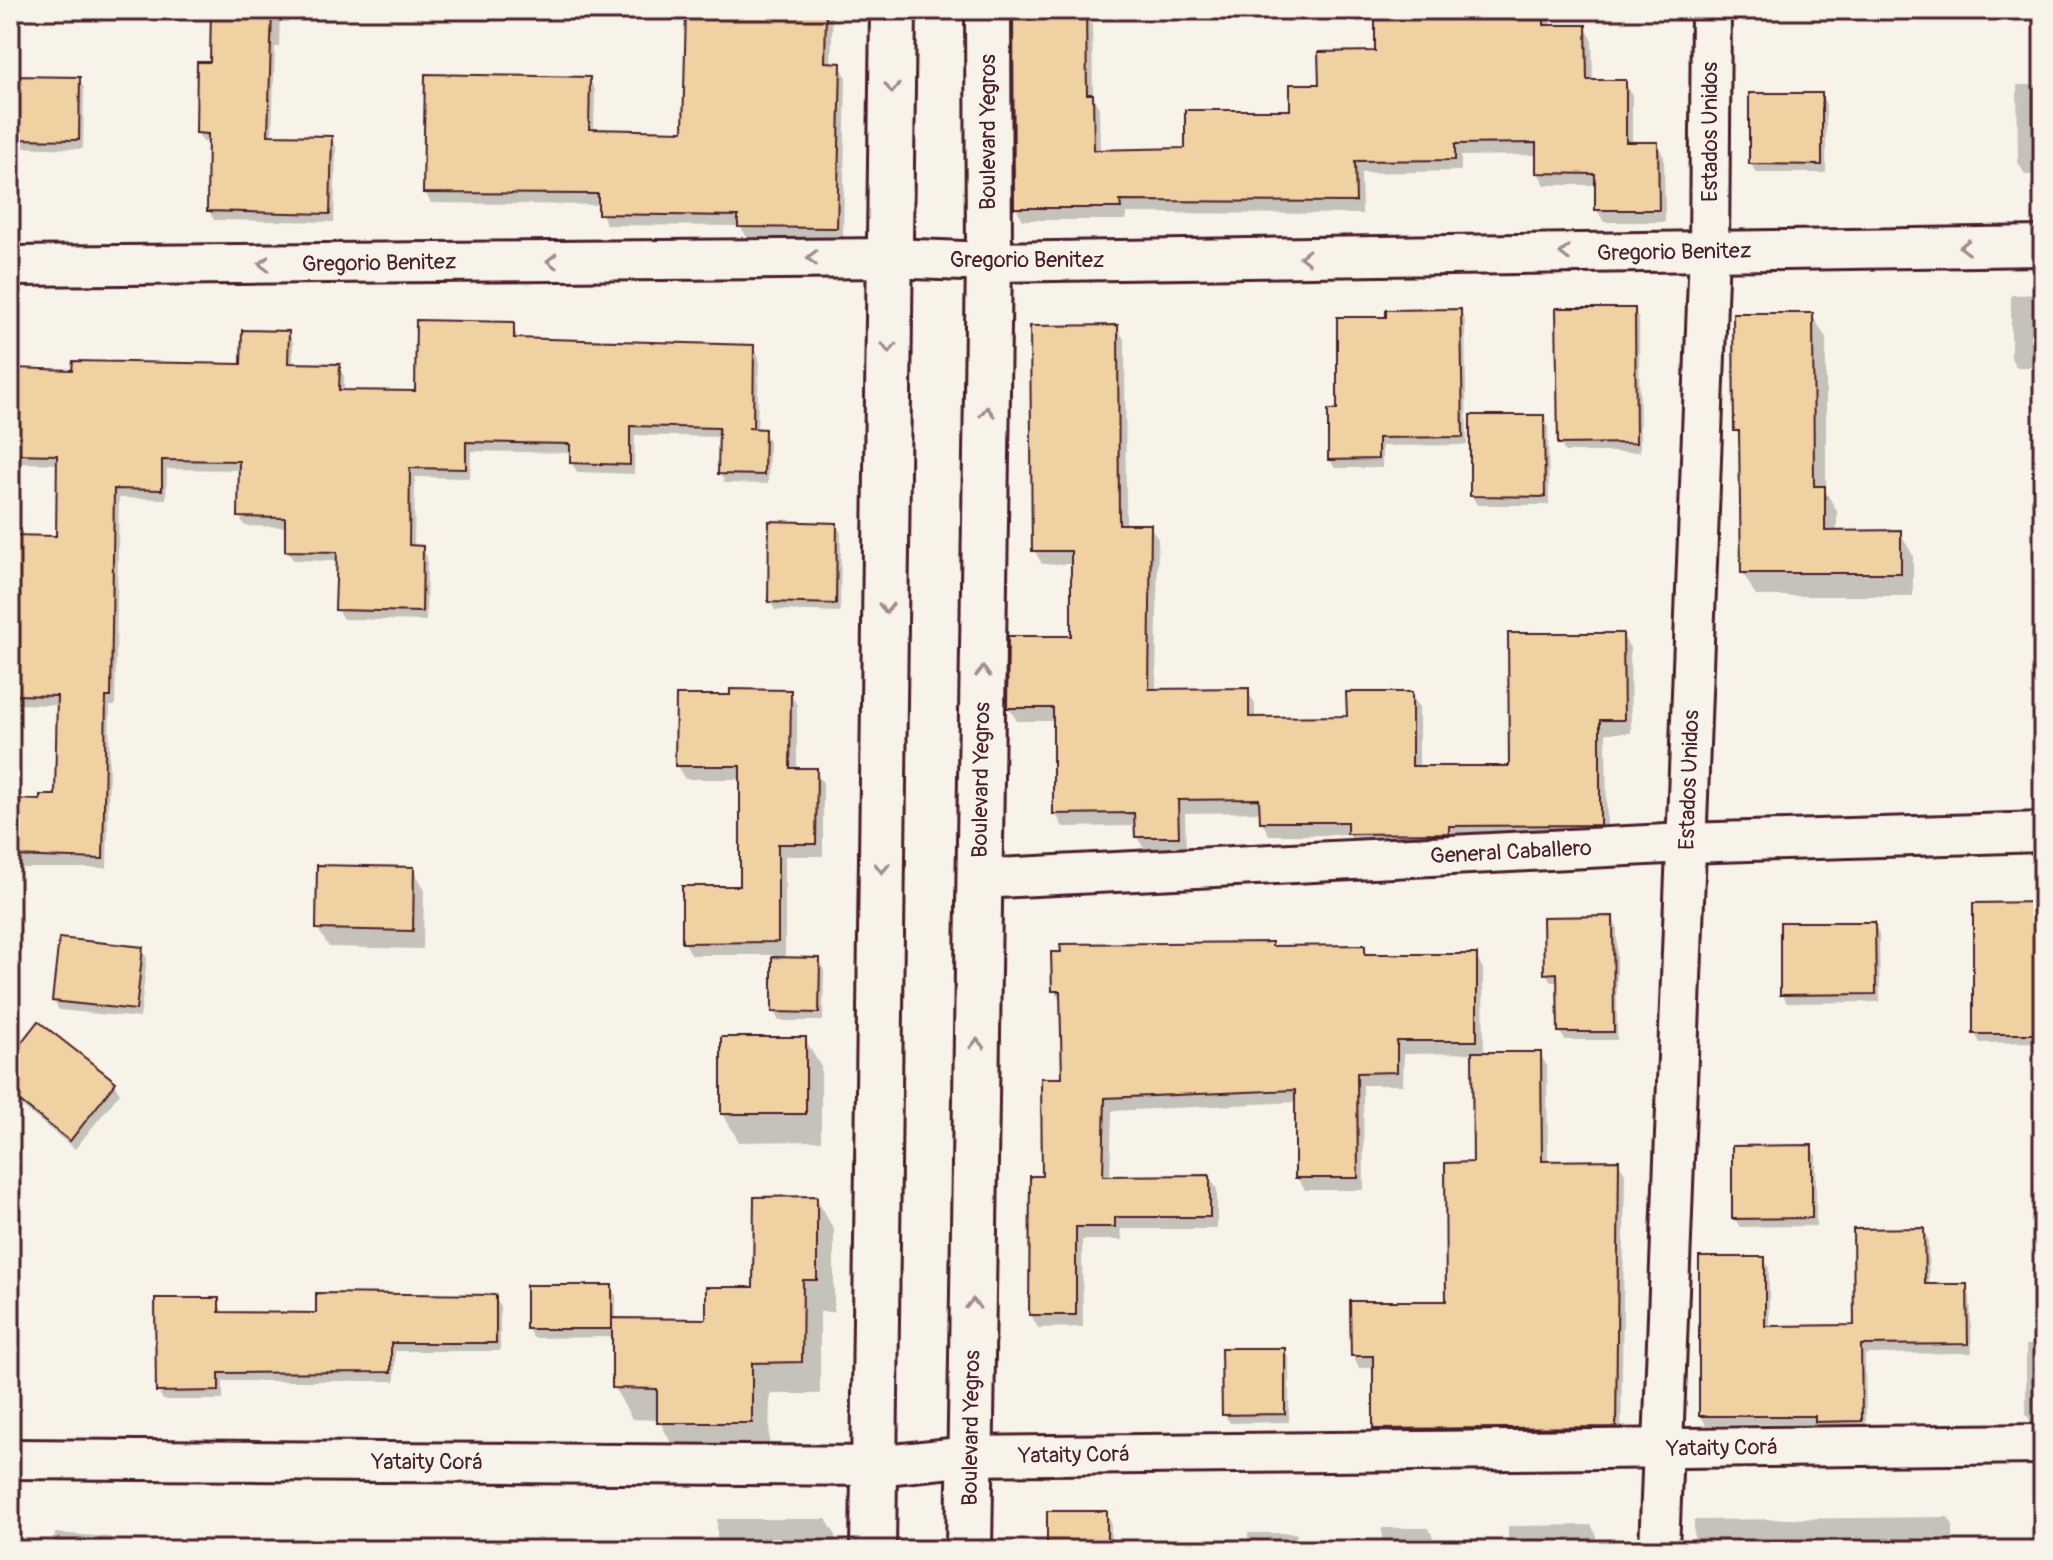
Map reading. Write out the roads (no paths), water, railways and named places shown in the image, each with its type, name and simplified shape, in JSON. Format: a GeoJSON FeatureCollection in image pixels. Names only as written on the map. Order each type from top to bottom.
{"type":"FeatureCollection","features":[{"type":"Feature","properties":{"kind":"main road"},"geometry":{"type":"LineString","coordinates":[[873,1550],[893,10]]}},
{"type":"Feature","properties":{"kind":"main road","name":"Boulevard Yegros"},"geometry":{"type":"LineString","coordinates":[[969,1550],[989,262],[988,10]]}},
{"type":"Feature","properties":{"kind":"street","name":"Estados Unidos"},"geometry":{"type":"LineString","coordinates":[[1659,1550],[1709,251],[1711,10]]}},
{"type":"Feature","properties":{"kind":"street","name":"Gregorio Benitez"},"geometry":{"type":"LineString","coordinates":[[10,266],[890,258],[989,262],[2043,246]]}},
{"type":"Feature","properties":{"kind":"street","name":"General Caballero"},"geometry":{"type":"LineString","coordinates":[[979,879],[1686,843],[2043,832]]}},
{"type":"Feature","properties":{"kind":"street","name":"Yataity Corá"},"geometry":{"type":"LineString","coordinates":[[10,1459],[875,1466],[970,1456],[2043,1444]]}}]}
